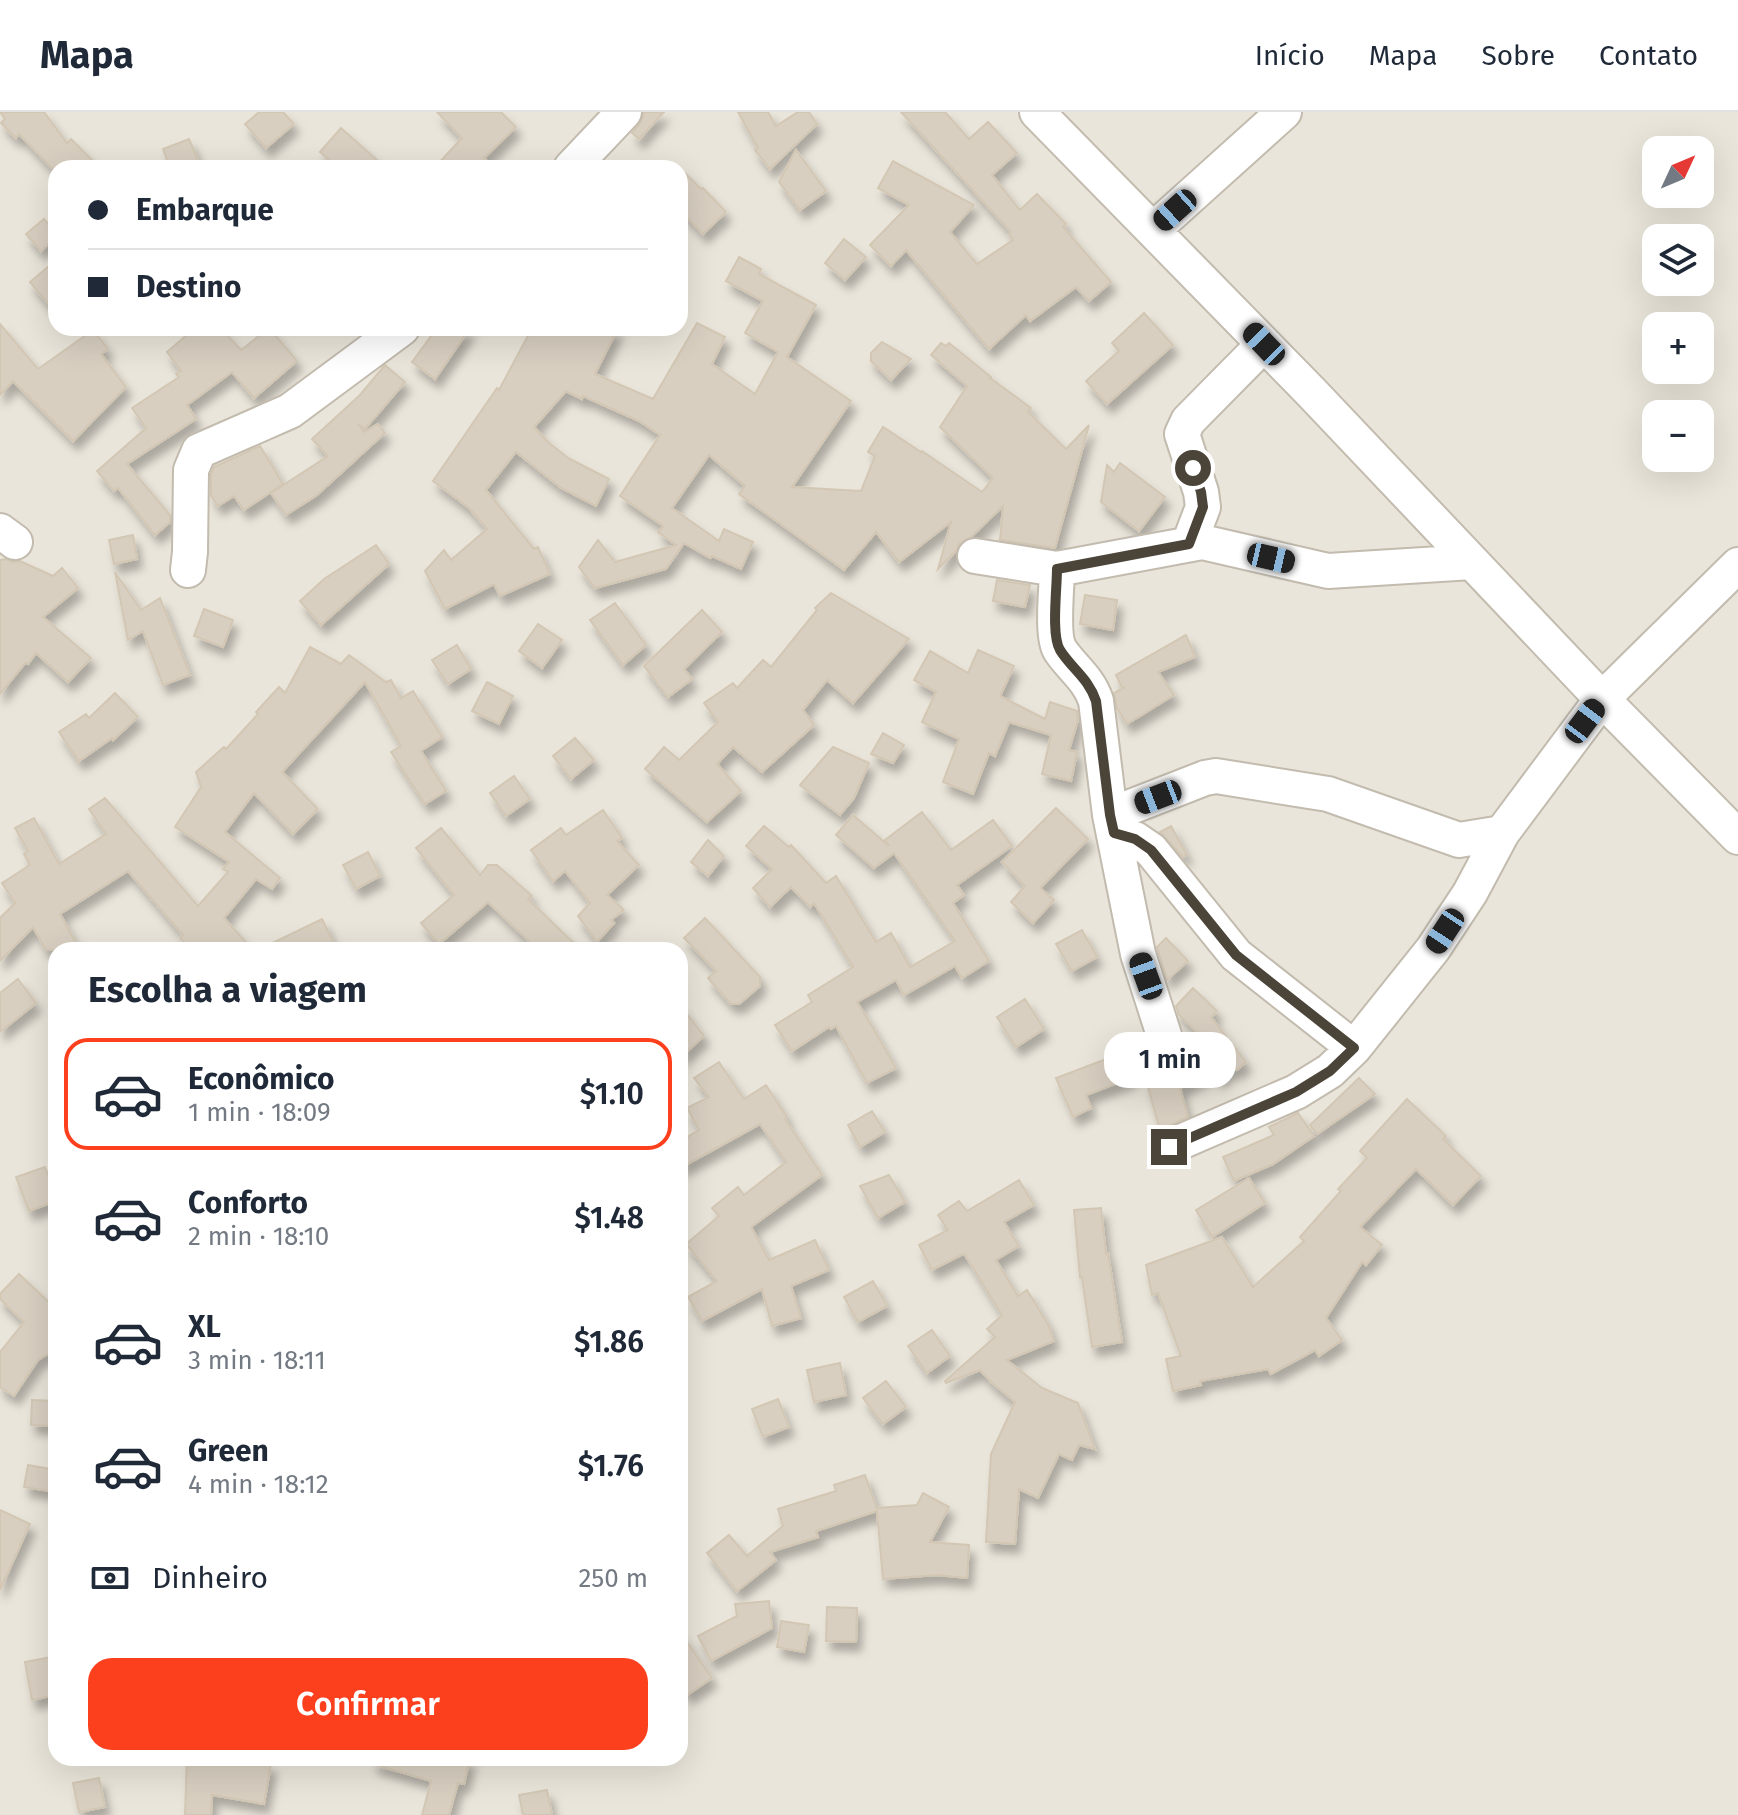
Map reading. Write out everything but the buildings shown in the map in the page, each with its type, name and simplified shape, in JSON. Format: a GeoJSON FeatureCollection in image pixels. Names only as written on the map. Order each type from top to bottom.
{"type":"FeatureCollection","features":[{"type":"Feature","properties":{"kind":"street"},"geometry":{"type":"LineString","coordinates":[[579,160],[624,112]]}},
{"type":"Feature","properties":{"kind":"street"},"geometry":{"type":"LineString","coordinates":[[1037,112],[1738,837]]}},
{"type":"Feature","properties":{"kind":"street"},"geometry":{"type":"LineString","coordinates":[[1153,230],[1284,112]]}},
{"type":"Feature","properties":{"kind":"street"},"geometry":{"type":"LineString","coordinates":[[188,570],[191,470],[199,451],[290,411],[391,336]]}},
{"type":"Feature","properties":{"kind":"street"},"geometry":{"type":"LineString","coordinates":[[1189,544],[1203,507],[1182,434],[1188,421],[1264,344]]}},
{"type":"Feature","properties":{"kind":"street"},"geometry":{"type":"LineString","coordinates":[[975,556],[1057,569],[1202,542],[1328,571],[1472,562]]}},
{"type":"Feature","properties":{"kind":"street"},"geometry":{"type":"LineString","coordinates":[[1169,1147],[1296,1092],[1330,1071],[1354,1048],[1433,949],[1470,893],[1502,833],[1602,699],[1738,565]]}},
{"type":"Feature","properties":{"kind":"street"},"geometry":{"type":"LineString","coordinates":[[1057,569],[1055,640],[1092,689],[1096,701],[1112,824],[1138,954],[1170,1054]]}},
{"type":"Feature","properties":{"kind":"street"},"geometry":{"type":"LineString","coordinates":[[1112,824],[1216,776],[1328,794],[1459,840],[1502,833]]}},
{"type":"Feature","properties":{"kind":"street"},"geometry":{"type":"LineString","coordinates":[[1112,824],[1151,850],[1236,955],[1354,1048]]}},
{"type":"Feature","properties":{"kind":"shaded area"},"geometry":{"type":"Polygon","coordinates":[[[0,112],[1738,112],[1738,1815],[0,1815],[0,112]]]}},
{"type":"Feature","properties":{"kind":"route"},"geometry":{"type":"LineString","coordinates":[[1169,1147],[1296,1092],[1330,1071],[1354,1048],[1236,955],[1151,850],[1135,839],[1114,833],[1096,701],[1092,689],[1055,640],[1057,569],[1189,544],[1203,507],[1193,468]]}}]}
